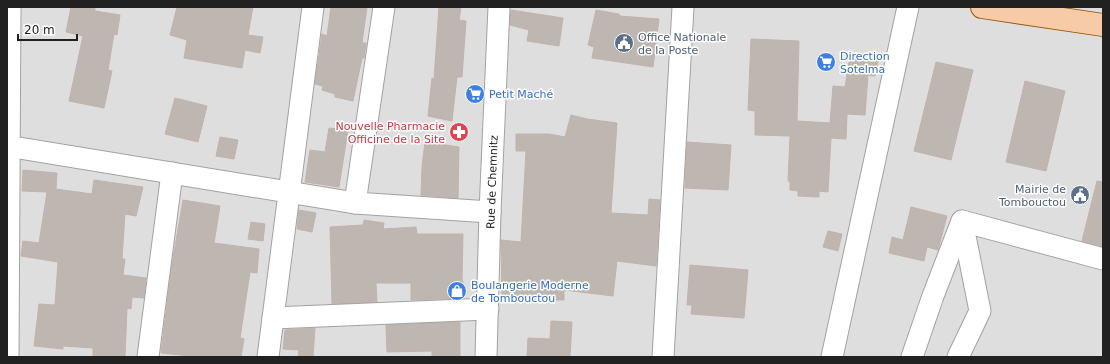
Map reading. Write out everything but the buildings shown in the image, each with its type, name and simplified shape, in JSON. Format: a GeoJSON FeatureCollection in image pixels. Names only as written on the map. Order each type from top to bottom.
{"type":"FeatureCollection","features":[{"type":"Feature","properties":{"kind":"main road"},"geometry":{"type":"LineString","coordinates":[[982,7],[1103,25]]}},
{"type":"Feature","properties":{"kind":"street"},"geometry":{"type":"LineString","coordinates":[[8,357],[8,146],[10,7]]}},
{"type":"Feature","properties":{"kind":"street"},"geometry":{"type":"LineString","coordinates":[[268,357],[314,7]]}},
{"type":"Feature","properties":{"kind":"street"},"geometry":{"type":"LineString","coordinates":[[355,203],[384,7]]}},
{"type":"Feature","properties":{"kind":"street","name":"Rue de Chemnitz"},"geometry":{"type":"LineString","coordinates":[[486,357],[490,212],[499,7]]}},
{"type":"Feature","properties":{"kind":"street"},"geometry":{"type":"LineString","coordinates":[[664,357],[683,7]]}},
{"type":"Feature","properties":{"kind":"street"},"geometry":{"type":"LineString","coordinates":[[832,357],[908,7]]}},
{"type":"Feature","properties":{"kind":"street"},"geometry":{"type":"LineString","coordinates":[[8,146],[355,203],[490,212]]}},
{"type":"Feature","properties":{"kind":"street"},"geometry":{"type":"LineString","coordinates":[[148,357],[172,173]]}},
{"type":"Feature","properties":{"kind":"street"},"geometry":{"type":"LineString","coordinates":[[962,222],[1103,259]]}},
{"type":"Feature","properties":{"kind":"street"},"geometry":{"type":"LineString","coordinates":[[912,357],[933,296],[962,222]]}},
{"type":"Feature","properties":{"kind":"street"},"geometry":{"type":"LineString","coordinates":[[958,357],[980,311],[962,222]]}},
{"type":"Feature","properties":{"kind":"street"},"geometry":{"type":"LineString","coordinates":[[273,318],[488,309]]}},
{"type":"Feature","properties":{"kind":"shaded area"},"geometry":{"type":"Polygon","coordinates":[[[7,7],[1103,7],[1103,357],[7,357],[7,7]]]}},
{"type":"Feature","properties":{"kind":"place","name":"Office Nationale de la Poste"},"geometry":{"type":"Point","coordinates":[624,43]}},
{"type":"Feature","properties":{"kind":"place","name":"Direction Sotelma"},"geometry":{"type":"Point","coordinates":[826,62]}},
{"type":"Feature","properties":{"kind":"place","name":"Petit Maché"},"geometry":{"type":"Point","coordinates":[475,94]}},
{"type":"Feature","properties":{"kind":"place","name":"Nouvelle Pharmacie Officine de la Site"},"geometry":{"type":"Point","coordinates":[459,132]}},
{"type":"Feature","properties":{"kind":"place","name":"Mairie de Tombouctou"},"geometry":{"type":"Point","coordinates":[1080,195]}},
{"type":"Feature","properties":{"kind":"place","name":"Boulangerie Moderne de Tombouctou"},"geometry":{"type":"Point","coordinates":[457,291]}}]}
